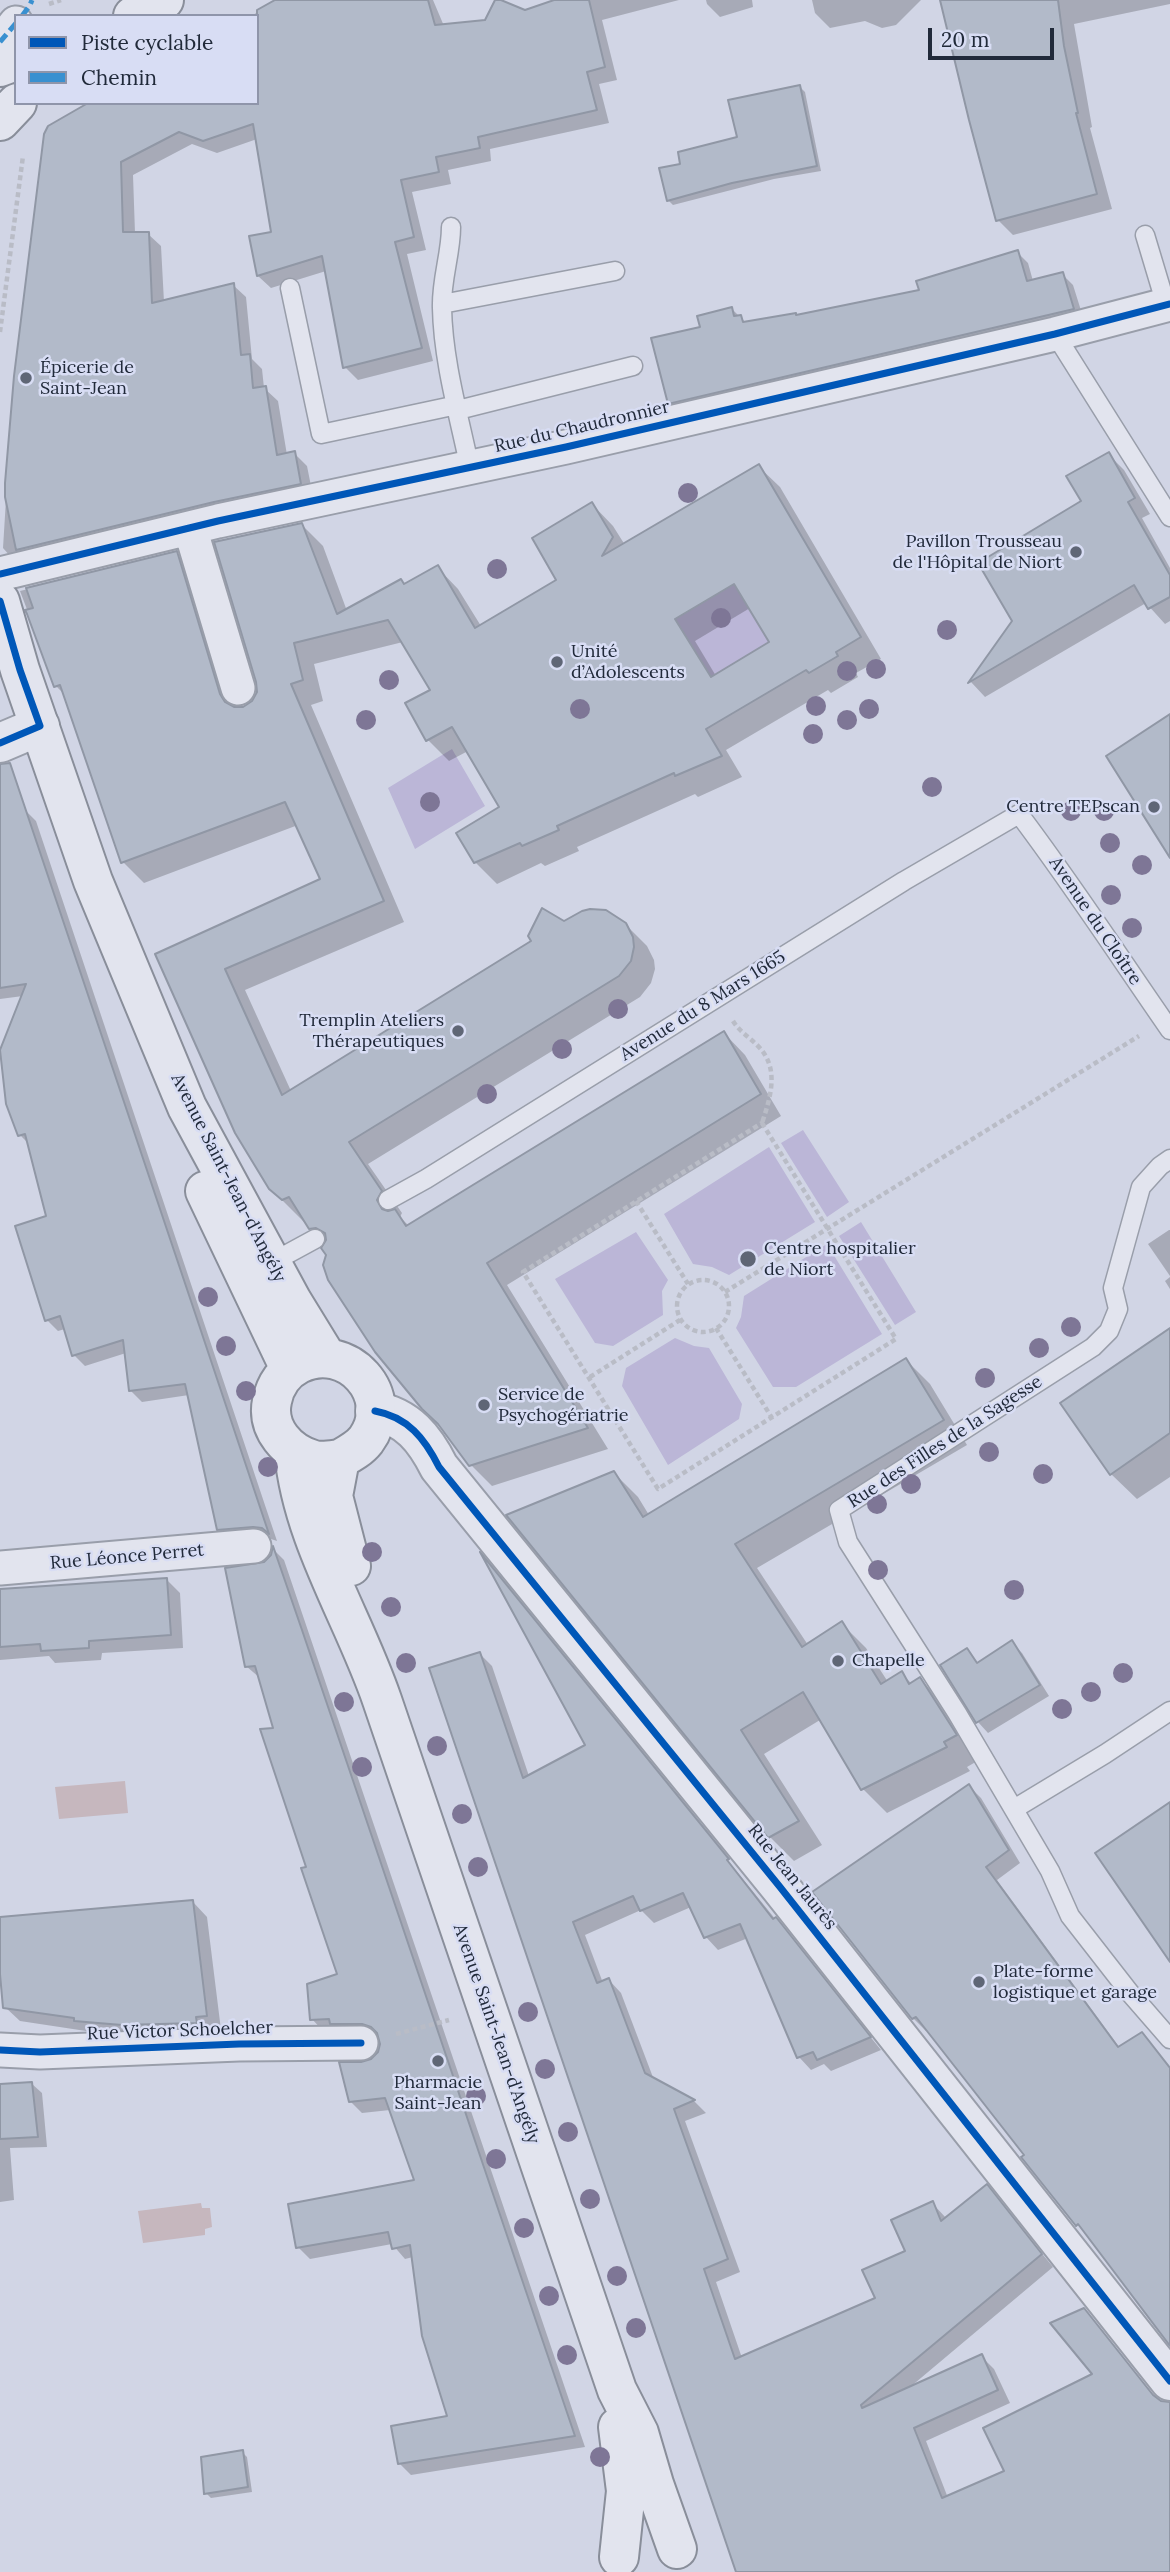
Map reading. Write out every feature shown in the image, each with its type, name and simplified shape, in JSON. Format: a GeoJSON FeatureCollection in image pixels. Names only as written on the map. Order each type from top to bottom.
{"type":"FeatureCollection","features":[{"type":"Feature","properties":{"kind":"main road"},"geometry":{"type":"LineString","coordinates":[[0,121],[15,105]]}},
{"type":"Feature","properties":{"kind":"main road","name":"Avenue Saint-Jean-d'Angély"},"geometry":{"type":"LineString","coordinates":[[0,601],[20,670],[106,917],[145,1059],[173,1132],[208,1196],[258,1269],[327,1358],[346,1362],[362,1374],[372,1391],[360,1436],[335,1480],[335,1510],[366,1626],[374,1678]]}},
{"type":"Feature","properties":{"kind":"main road"},"geometry":{"type":"LineString","coordinates":[[0,743],[40,726]]}},
{"type":"Feature","properties":{"kind":"main road","name":"Avenue Saint-Jean-d'Angély"},"geometry":{"type":"LineString","coordinates":[[258,1269],[290,1369],[278,1384],[271,1402],[272,1421],[280,1438],[294,1452],[296,1475],[324,1562],[374,1678],[617,2390],[639,2433],[654,2484],[690,2561]]}},
{"type":"Feature","properties":{"kind":"main road"},"geometry":{"type":"LineString","coordinates":[[290,1369],[308,1360],[327,1358]]}},
{"type":"Feature","properties":{"kind":"main road"},"geometry":{"type":"LineString","coordinates":[[294,1452],[316,1461],[360,1436]]}},
{"type":"Feature","properties":{"kind":"main road","name":"Rue Jean Jaurès"},"geometry":{"type":"LineString","coordinates":[[360,1436],[401,1444],[439,1467],[780,1887],[1170,2381]]}},
{"type":"Feature","properties":{"kind":"main road","name":"Avenue Saint-Jean-d'Angély"},"geometry":{"type":"LineString","coordinates":[[612,2564],[626,2491],[619,2438],[617,2390]]}},
{"type":"Feature","properties":{"kind":"main road"},"geometry":{"type":"LineString","coordinates":[[612,2564],[642,2546],[660,2545],[690,2561]]}},
{"type":"Feature","properties":{"kind":"street"},"geometry":{"type":"LineString","coordinates":[[0,42],[14,25]]}},
{"type":"Feature","properties":{"kind":"street","name":"Rue du Chaudronnier"},"geometry":{"type":"LineString","coordinates":[[0,574],[190,528],[470,469],[1055,334],[1168,304]]}},
{"type":"Feature","properties":{"kind":"street"},"geometry":{"type":"LineString","coordinates":[[190,528],[238,688]]}},
{"type":"Feature","properties":{"kind":"street","name":"Rue Léonce Perret"},"geometry":{"type":"LineString","coordinates":[[0,1568],[254,1546]]}},
{"type":"Feature","properties":{"kind":"street","name":"Rue Victor Schoelcher"},"geometry":{"type":"LineString","coordinates":[[0,2050],[40,2052],[239,2044],[361,2043]]}},
{"type":"Feature","properties":{"kind":"lane"},"geometry":{"type":"LineString","coordinates":[[451,227],[442,304],[443,336],[470,469]]}},
{"type":"Feature","properties":{"kind":"lane"},"geometry":{"type":"LineString","coordinates":[[1145,235],[1168,304]]}},
{"type":"Feature","properties":{"kind":"lane"},"geometry":{"type":"LineString","coordinates":[[442,304],[615,271]]}},
{"type":"Feature","properties":{"kind":"lane"},"geometry":{"type":"LineString","coordinates":[[290,288],[321,434],[458,408],[633,366]]}},
{"type":"Feature","properties":{"kind":"lane"},"geometry":{"type":"LineString","coordinates":[[1055,334],[1170,517]]}},
{"type":"Feature","properties":{"kind":"lane","name":"Avenue du 8 Mars 1665"},"geometry":{"type":"LineString","coordinates":[[388,1200],[426,1179],[904,881],[1019,814]]}},
{"type":"Feature","properties":{"kind":"lane","name":"Avenue du Cloître"},"geometry":{"type":"LineString","coordinates":[[1019,814],[1070,880],[1167,1026]]}},
{"type":"Feature","properties":{"kind":"lane","name":"Rue des Filles de la Sagesse"},"geometry":{"type":"LineString","coordinates":[[1014,1809],[957,1713],[848,1542],[839,1510],[1093,1347],[1109,1331],[1118,1309],[1113,1289],[1141,1187],[1170,1159]]}},
{"type":"Feature","properties":{"kind":"lane"},"geometry":{"type":"LineString","coordinates":[[258,1269],[315,1239]]}},
{"type":"Feature","properties":{"kind":"lane"},"geometry":{"type":"LineString","coordinates":[[1170,1711],[1014,1809],[1050,1871],[1070,1916],[1170,2039]]}},
{"type":"Feature","properties":{"kind":"path"},"geometry":{"type":"LineString","coordinates":[[0,332],[23,151]]}},
{"type":"Feature","properties":{"kind":"path"},"geometry":{"type":"LineString","coordinates":[[718,997],[736,1027],[760,1047],[773,1072],[771,1096],[762,1123],[523,1272],[658,1489],[896,1339],[762,1123]]}},
{"type":"Feature","properties":{"kind":"path"},"geometry":{"type":"LineString","coordinates":[[725,1292],[1167,1026]]}},
{"type":"Feature","properties":{"kind":"path"},"geometry":{"type":"LineString","coordinates":[[636,1201],[688,1284]]}},
{"type":"Feature","properties":{"kind":"path"},"geometry":{"type":"LineString","coordinates":[[702,1280],[711,1281],[725,1292],[729,1300],[727,1317],[716,1328],[701,1332],[692,1330],[680,1320],[677,1302],[680,1293],[688,1284],[702,1280]]}},
{"type":"Feature","properties":{"kind":"path"},"geometry":{"type":"LineString","coordinates":[[590,1377],[680,1320]]}},
{"type":"Feature","properties":{"kind":"path"},"geometry":{"type":"LineString","coordinates":[[716,1328],[772,1418]]}},
{"type":"Feature","properties":{"kind":"path"},"geometry":{"type":"LineString","coordinates":[[361,2043],[488,2010]]}},
{"type":"Feature","properties":{"kind":"shaded area"},"geometry":{"type":"Polygon","coordinates":[[[734,584],[769,642],[711,677],[675,619],[734,584]]]}},
{"type":"Feature","properties":{"kind":"shaded area"},"geometry":{"type":"Polygon","coordinates":[[[452,749],[485,806],[415,849],[388,788],[452,749]]]}},
{"type":"Feature","properties":{"kind":"shaded area"},"geometry":{"type":"Polygon","coordinates":[[[803,1130],[849,1202],[827,1217],[781,1143],[803,1130]]]}},
{"type":"Feature","properties":{"kind":"shaded area"},"geometry":{"type":"Polygon","coordinates":[[[769,1147],[815,1222],[729,1275],[712,1267],[693,1264],[664,1214],[769,1147]]]}},
{"type":"Feature","properties":{"kind":"shaded area"},"geometry":{"type":"Polygon","coordinates":[[[861,1222],[916,1312],[895,1325],[839,1236],[861,1222]]]}},
{"type":"Feature","properties":{"kind":"shaded area"},"geometry":{"type":"Polygon","coordinates":[[[636,1232],[668,1280],[662,1291],[663,1315],[613,1346],[595,1343],[555,1279],[636,1232]]]}},
{"type":"Feature","properties":{"kind":"shaded area"},"geometry":{"type":"Polygon","coordinates":[[[827,1244],[882,1334],[796,1387],[773,1387],[736,1328],[741,1317],[744,1296],[827,1244]]]}},
{"type":"Feature","properties":{"kind":"shaded area"},"geometry":{"type":"Polygon","coordinates":[[[675,1338],[694,1346],[709,1348],[742,1404],[739,1419],[668,1465],[622,1386],[626,1368],[675,1338]]]}},
{"type":"Feature","properties":{"kind":"shaded area"},"geometry":{"type":"Polygon","coordinates":[[[125,1781],[128,1813],[59,1819],[55,1787],[125,1781]]]}},
{"type":"Feature","properties":{"kind":"shaded area"},"geometry":{"type":"Polygon","coordinates":[[[201,2203],[202,2208],[210,2208],[212,2227],[205,2229],[205,2235],[143,2243],[138,2211],[201,2203]]]}},
{"type":"Feature","properties":{"kind":"building"},"geometry":{"type":"Polygon","coordinates":[[[275,0],[428,0],[435,25],[485,20],[495,0],[525,10],[554,0],[589,0],[605,67],[587,72],[597,110],[478,137],[480,148],[436,157],[439,172],[401,180],[414,237],[395,242],[422,348],[343,368],[322,256],[257,276],[249,236],[271,232],[253,124],[203,141],[179,132],[121,162],[123,232],[149,232],[152,303],[234,283],[241,355],[250,354],[253,388],[266,386],[277,455],[295,451],[301,484],[16,550],[5,497],[5,483],[14,376],[44,134],[48,126],[85,105],[259,105],[257,10],[275,0]]]}},
{"type":"Feature","properties":{"kind":"building"},"geometry":{"type":"Polygon","coordinates":[[[940,0],[1058,0],[1076,113],[1097,194],[996,221],[940,0]]]}},
{"type":"Feature","properties":{"kind":"building"},"geometry":{"type":"Polygon","coordinates":[[[800,85],[817,166],[732,183],[667,201],[659,168],[680,164],[678,152],[737,137],[728,100],[800,85]]]}},
{"type":"Feature","properties":{"kind":"building"},"geometry":{"type":"Polygon","coordinates":[[[1018,250],[1027,281],[1063,272],[1074,309],[668,404],[651,338],[700,327],[697,316],[732,307],[734,316],[741,315],[743,322],[796,315],[919,290],[916,281],[1018,250]]]}},
{"type":"Feature","properties":{"kind":"building","name":"Pavillon Trousseau de l'Hôpital de Niort"},"geometry":{"type":"Polygon","coordinates":[[[1109,452],[1135,498],[1128,502],[1170,575],[1170,597],[1148,609],[1134,585],[968,683],[1012,621],[978,563],[1081,501],[1066,476],[1109,452]]]}},
{"type":"Feature","properties":{"kind":"building"},"geometry":{"type":"Polygon","coordinates":[[[759,464],[861,637],[836,652],[838,656],[809,673],[806,670],[706,729],[722,756],[675,776],[674,773],[557,826],[559,830],[522,846],[520,843],[474,863],[456,833],[499,807],[452,727],[426,741],[405,703],[430,690],[388,620],[294,643],[303,680],[291,684],[384,901],[225,969],[282,1095],[531,941],[528,936],[542,908],[564,921],[582,911],[606,910],[626,923],[633,937],[634,947],[631,961],[619,976],[349,1142],[382,1191],[377,1200],[382,1209],[395,1209],[406,1226],[724,1031],[761,1094],[487,1263],[588,1428],[469,1466],[438,1424],[422,1409],[375,1352],[328,1280],[323,1265],[326,1255],[321,1248],[326,1240],[325,1233],[316,1228],[309,1229],[289,1197],[282,1200],[269,1189],[235,1133],[155,954],[320,879],[285,802],[121,863],[60,685],[54,687],[25,610],[33,608],[26,588],[177,551],[220,694],[225,702],[234,707],[243,707],[252,701],[257,692],[256,682],[214,542],[302,523],[337,614],[401,579],[404,584],[438,565],[475,628],[556,580],[532,538],[592,502],[613,537],[602,556],[759,464]],[[734,584],[675,619],[711,677],[769,642],[734,584]]]}},
{"type":"Feature","properties":{"kind":"building","name":"Centre TEPscan"},"geometry":{"type":"Polygon","coordinates":[[[1170,714],[1170,858],[1106,756],[1170,714]]]}},
{"type":"Feature","properties":{"kind":"building"},"geometry":{"type":"Polygon","coordinates":[[[10,763],[269,1534],[262,1528],[253,1527],[217,1530],[185,1384],[129,1391],[123,1340],[72,1356],[60,1316],[45,1321],[15,1226],[46,1216],[25,1134],[18,1136],[6,1104],[0,1050],[26,984],[0,988],[0,764],[10,763]]]}},
{"type":"Feature","properties":{"kind":"building"},"geometry":{"type":"Polygon","coordinates":[[[1170,1328],[1170,1433],[1110,1475],[1060,1403],[1170,1328]]]}},
{"type":"Feature","properties":{"kind":"building"},"geometry":{"type":"Polygon","coordinates":[[[906,1358],[944,1420],[735,1544],[802,1647],[842,1621],[881,1684],[902,1671],[909,1684],[920,1677],[957,1735],[944,1742],[947,1747],[861,1790],[803,1692],[741,1730],[799,1821],[768,1838],[506,1515],[614,1471],[643,1517],[906,1358]]]}},
{"type":"Feature","properties":{"kind":"building"},"geometry":{"type":"Polygon","coordinates":[[[273,1546],[575,2436],[398,2464],[391,2426],[447,2416],[422,2336],[410,2245],[392,2249],[388,2232],[296,2248],[288,2204],[414,2180],[385,2098],[349,2102],[339,2062],[371,2059],[378,2052],[380,2044],[377,2033],[362,2024],[330,2024],[329,2019],[310,2020],[307,1984],[337,1974],[301,1868],[306,1867],[260,1729],[273,1728],[255,1666],[245,1667],[225,1568],[264,1562],[271,1555],[273,1546]]]}},
{"type":"Feature","properties":{"kind":"building"},"geometry":{"type":"Polygon","coordinates":[[[480,1552],[729,1859],[727,1860],[773,1919],[776,1917],[871,2037],[817,2060],[813,2052],[797,2058],[740,1924],[704,1938],[683,1893],[640,1911],[633,1896],[573,1922],[597,1983],[609,1978],[645,2073],[695,2100],[674,2109],[728,2259],[704,2269],[735,2359],[875,2298],[862,2270],[905,2251],[891,2220],[933,2201],[941,2221],[987,2184],[1042,2254],[861,2405],[862,2408],[982,2354],[998,2390],[914,2428],[942,2498],[1004,2471],[983,2428],[1092,2374],[1050,2323],[1084,2308],[1153,2395],[1161,2401],[1170,2402],[1170,2572],[736,2572],[429,1668],[480,1652],[523,1778],[585,1745],[480,1552]]]}},
{"type":"Feature","properties":{"kind":"building"},"geometry":{"type":"Polygon","coordinates":[[[167,1578],[171,1635],[89,1641],[89,1648],[41,1651],[40,1644],[0,1647],[0,1589],[167,1578]]]}},
{"type":"Feature","properties":{"kind":"building"},"geometry":{"type":"Polygon","coordinates":[[[1012,1640],[1040,1685],[976,1723],[940,1665],[967,1648],[977,1663],[1012,1640]]]}},
{"type":"Feature","properties":{"kind":"building","name":"Plate-forme logistique et garage"},"geometry":{"type":"Polygon","coordinates":[[[969,1784],[1009,1850],[986,1867],[1118,2047],[1142,2032],[1170,2068],[1170,2346],[1078,2224],[1076,2226],[1021,2157],[1024,2155],[916,2017],[912,2019],[812,1892],[969,1784]]]}},
{"type":"Feature","properties":{"kind":"building"},"geometry":{"type":"Polygon","coordinates":[[[1170,1802],[1170,1962],[1095,1853],[1170,1802]]]}},
{"type":"Feature","properties":{"kind":"building"},"geometry":{"type":"Polygon","coordinates":[[[193,1900],[207,2016],[196,2017],[197,2023],[122,2025],[74,2021],[74,2018],[3,2008],[0,1917],[193,1900]]]}},
{"type":"Feature","properties":{"kind":"building"},"geometry":{"type":"Polygon","coordinates":[[[32,2082],[38,2137],[0,2139],[0,2084],[32,2082]]]}},
{"type":"Feature","properties":{"kind":"building"},"geometry":{"type":"Polygon","coordinates":[[[243,2450],[248,2487],[204,2494],[201,2457],[243,2450]]]}},
{"type":"Feature","properties":{"kind":"marked path"},"geometry":{"type":"LineString","coordinates":[[23,14],[32,0]]}},
{"type":"Feature","properties":{"kind":"marked path"},"geometry":{"type":"LineString","coordinates":[[0,42],[14,25]]}},
{"type":"Feature","properties":{"kind":"cycle path"},"geometry":{"type":"LineString","coordinates":[[0,574],[218,521],[566,447],[1055,334],[1170,304]]}},
{"type":"Feature","properties":{"kind":"cycle path"},"geometry":{"type":"LineString","coordinates":[[0,601],[40,726],[0,743]]}},
{"type":"Feature","properties":{"kind":"cycle path"},"geometry":{"type":"LineString","coordinates":[[375,1411],[406,1424],[428,1447],[439,1467],[780,1887],[1170,2381]]}},
{"type":"Feature","properties":{"kind":"cycle path"},"geometry":{"type":"LineString","coordinates":[[0,2050],[40,2052],[239,2044],[361,2043]]}},
{"type":"Feature","properties":{"kind":"place","name":"Épicerie de Saint-Jean"},"geometry":{"type":"Point","coordinates":[26,378]}},
{"type":"Feature","properties":{"kind":"place","name":"Pavillon Trousseau de l'Hôpital de Niort"},"geometry":{"type":"Point","coordinates":[1076,552]}},
{"type":"Feature","properties":{"kind":"place","name":"Unité d’Adolescents"},"geometry":{"type":"Point","coordinates":[557,662]}},
{"type":"Feature","properties":{"kind":"place","name":"Centre TEPscan"},"geometry":{"type":"Point","coordinates":[1154,807]}},
{"type":"Feature","properties":{"kind":"place","name":"Tremplin Ateliers Thérapeutiques"},"geometry":{"type":"Point","coordinates":[458,1031]}},
{"type":"Feature","properties":{"kind":"place","name":"Centre hospitalier de Niort"},"geometry":{"type":"Point","coordinates":[748,1259]}},
{"type":"Feature","properties":{"kind":"place","name":"Service de Psychogériatrie"},"geometry":{"type":"Point","coordinates":[484,1405]}},
{"type":"Feature","properties":{"kind":"place","name":"Chapelle"},"geometry":{"type":"Point","coordinates":[838,1661]}},
{"type":"Feature","properties":{"kind":"place","name":"Plate-forme logistique et garage"},"geometry":{"type":"Point","coordinates":[979,1982]}},
{"type":"Feature","properties":{"kind":"place","name":"Pharmacie Saint-Jean"},"geometry":{"type":"Point","coordinates":[438,2061]}}]}
